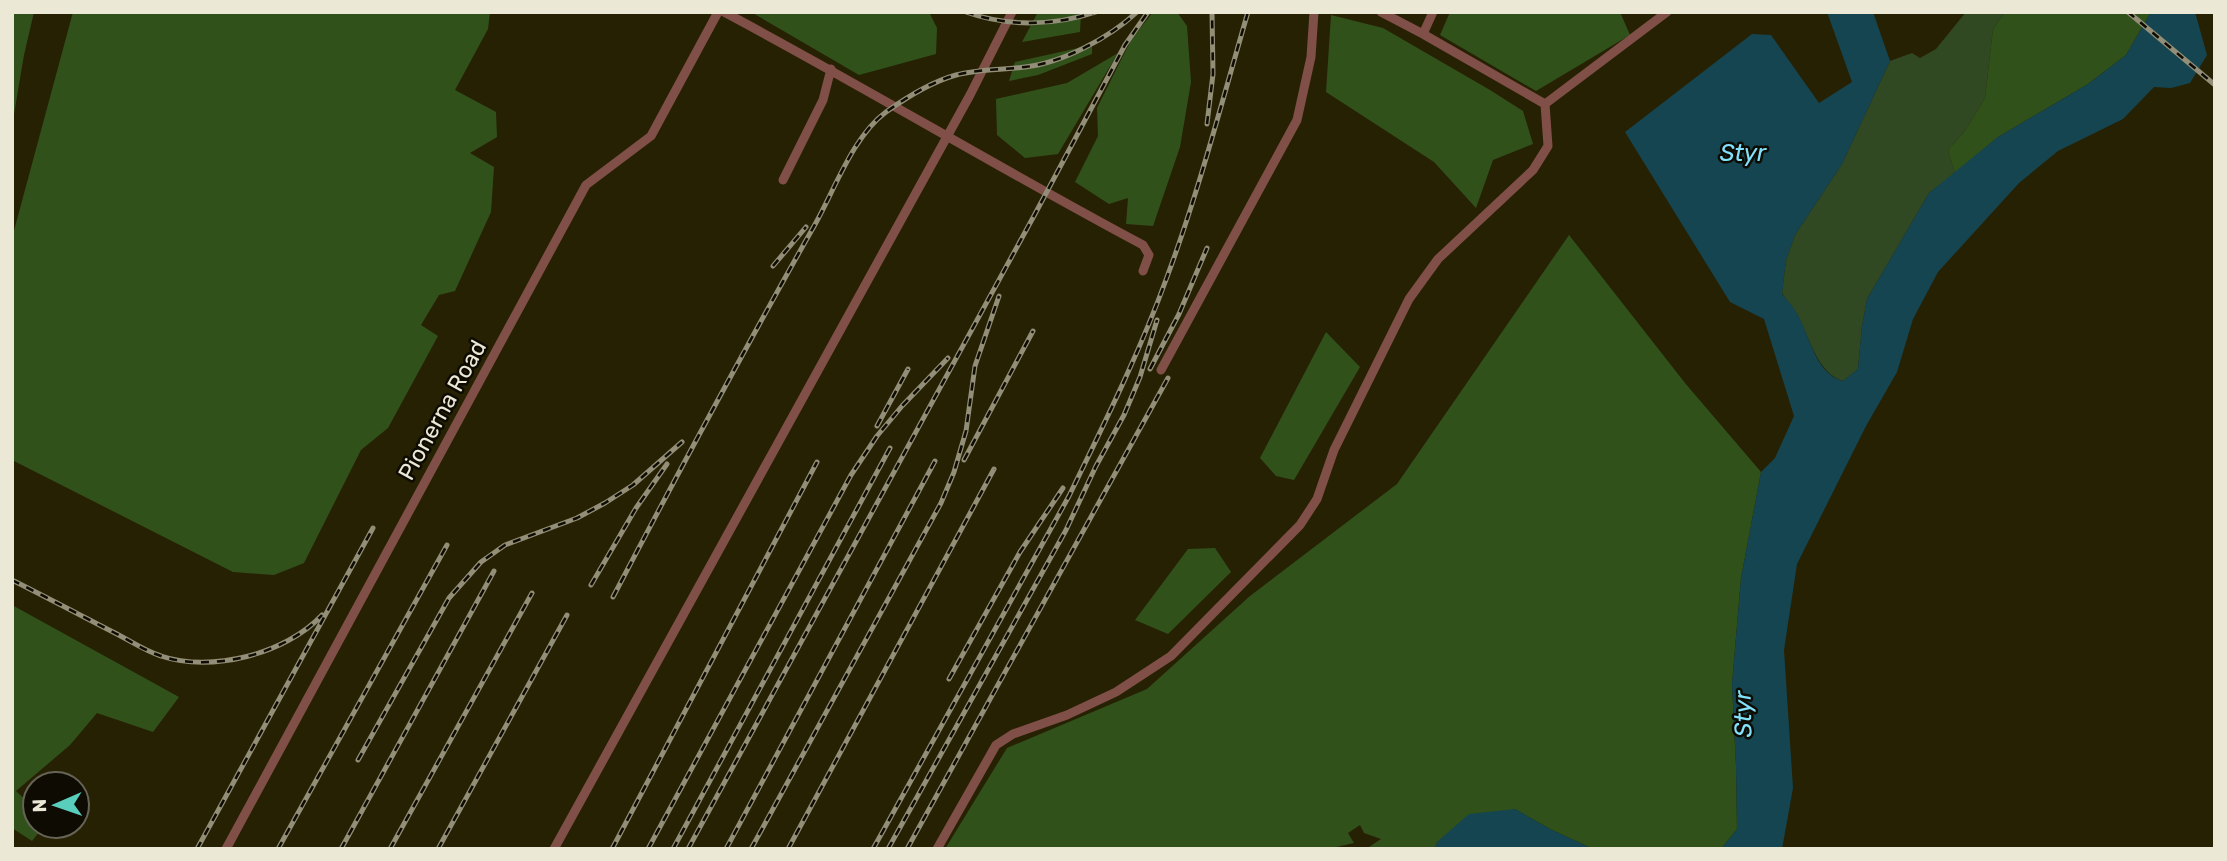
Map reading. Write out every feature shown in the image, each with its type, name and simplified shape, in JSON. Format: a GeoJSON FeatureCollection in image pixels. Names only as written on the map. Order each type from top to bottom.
{"type":"FeatureCollection","features":[{"type":"Feature","properties":{"kind":"street","name":"Pionerna Road"},"geometry":{"type":"LineString","coordinates":[[226,849],[586,185],[651,136],[718,12]]}},
{"type":"Feature","properties":{"kind":"street"},"geometry":{"type":"LineString","coordinates":[[724,12],[831,69],[1046,193],[1143,245],[1149,256],[1143,271]]}},
{"type":"Feature","properties":{"kind":"street"},"geometry":{"type":"LineString","coordinates":[[554,849],[1012,12]]}},
{"type":"Feature","properties":{"kind":"street"},"geometry":{"type":"LineString","coordinates":[[1161,370],[1297,120],[1311,57],[1314,12]]}},
{"type":"Feature","properties":{"kind":"street"},"geometry":{"type":"LineString","coordinates":[[1381,12],[1545,104]]}},
{"type":"Feature","properties":{"kind":"street"},"geometry":{"type":"LineString","coordinates":[[1423,34],[1433,12]]}},
{"type":"Feature","properties":{"kind":"street"},"geometry":{"type":"LineString","coordinates":[[1545,104],[1667,12]]}},
{"type":"Feature","properties":{"kind":"street"},"geometry":{"type":"LineString","coordinates":[[783,180],[823,100],[831,69]]}},
{"type":"Feature","properties":{"kind":"street"},"geometry":{"type":"LineString","coordinates":[[937,849],[996,746],[1013,734],[1067,715],[1116,692],[1171,656],[1300,526],[1317,499],[1334,450],[1409,299],[1438,259],[1533,170],[1548,146],[1545,104]]}},
{"type":"Feature","properties":{"kind":"green space"},"geometry":{"type":"Polygon","coordinates":[[[12,12],[34,12],[12,126],[12,12]]]}},
{"type":"Feature","properties":{"kind":"green space"},"geometry":{"type":"Polygon","coordinates":[[[73,12],[490,12],[488,29],[455,90],[496,112],[497,137],[470,153],[494,167],[491,212],[455,291],[439,295],[421,325],[438,336],[388,428],[361,450],[304,563],[274,575],[233,572],[12,460],[12,238],[73,12]]]}},
{"type":"Feature","properties":{"kind":"green space"},"geometry":{"type":"Polygon","coordinates":[[[751,12],[929,12],[937,28],[936,54],[859,75],[751,12]]]}},
{"type":"Feature","properties":{"kind":"green space"},"geometry":{"type":"Polygon","coordinates":[[[1038,12],[1081,12],[1080,32],[1022,42],[1038,12]]]}},
{"type":"Feature","properties":{"kind":"green space"},"geometry":{"type":"Polygon","coordinates":[[[1153,12],[1177,12],[1187,26],[1191,82],[1180,147],[1153,226],[1126,224],[1128,198],[1109,204],[1075,182],[1098,136],[1097,108],[1131,40],[1153,12]]]}},
{"type":"Feature","properties":{"kind":"green space"},"geometry":{"type":"Polygon","coordinates":[[[1450,12],[1620,12],[1630,35],[1536,91],[1440,35],[1450,12]]]}},
{"type":"Feature","properties":{"kind":"green space"},"geometry":{"type":"Polygon","coordinates":[[[1966,12],[2005,12],[1993,29],[1985,98],[1965,131],[1948,150],[1955,173],[1929,193],[1867,299],[1858,369],[1843,381],[1834,377],[1820,363],[1796,313],[1782,293],[1786,260],[1795,235],[1842,164],[1890,61],[1912,53],[1920,58],[1936,49],[1966,12]]]}},
{"type":"Feature","properties":{"kind":"green space"},"geometry":{"type":"Polygon","coordinates":[[[2005,12],[2151,12],[2126,55],[2088,84],[1998,137],[1955,173],[1948,150],[1965,131],[1985,98],[1993,29],[2005,12]]]}},
{"type":"Feature","properties":{"kind":"green space"},"geometry":{"type":"Polygon","coordinates":[[[1331,15],[1383,28],[1523,111],[1533,144],[1493,160],[1476,208],[1434,162],[1326,92],[1331,15]]]}},
{"type":"Feature","properties":{"kind":"green space"},"geometry":{"type":"Polygon","coordinates":[[[1092,45],[1092,54],[1038,75],[1009,81],[1015,62],[1092,45]]]}},
{"type":"Feature","properties":{"kind":"green space"},"geometry":{"type":"Polygon","coordinates":[[[1118,53],[1058,154],[1025,158],[997,135],[996,99],[1067,83],[1118,53]]]}},
{"type":"Feature","properties":{"kind":"green space"},"geometry":{"type":"Polygon","coordinates":[[[1569,235],[1685,383],[1761,472],[1741,578],[1732,684],[1737,829],[1721,849],[1593,849],[1515,809],[1437,842],[1435,849],[1366,849],[1381,839],[1364,833],[1360,825],[1348,833],[1354,843],[1327,849],[945,849],[1007,748],[1147,689],[1250,596],[1397,484],[1569,235]]]}},
{"type":"Feature","properties":{"kind":"green space"},"geometry":{"type":"Polygon","coordinates":[[[1326,332],[1360,367],[1294,480],[1276,476],[1260,458],[1326,332]]]}},
{"type":"Feature","properties":{"kind":"green space"},"geometry":{"type":"Polygon","coordinates":[[[1215,548],[1231,572],[1168,634],[1135,620],[1188,549],[1215,548]]]}},
{"type":"Feature","properties":{"kind":"green space"},"geometry":{"type":"Polygon","coordinates":[[[12,605],[179,697],[153,732],[97,713],[70,745],[41,770],[21,770],[21,787],[16,791],[21,796],[21,834],[12,828],[12,605]]]}},
{"type":"Feature","properties":{"kind":"water","name":"Styr"},"geometry":{"type":"Polygon","coordinates":[[[1827,12],[1873,12],[1890,61],[1842,164],[1795,235],[1786,260],[1782,294],[1796,312],[1825,370],[1843,381],[1858,369],[1867,299],[1929,193],[1998,137],[2088,84],[2126,55],[2151,12],[2195,12],[2207,55],[2190,83],[2171,88],[2154,87],[2123,119],[2058,151],[2019,183],[1938,272],[1913,319],[1897,372],[1866,426],[1797,564],[1784,650],[1793,788],[1782,849],[1721,849],[1737,829],[1732,684],[1741,578],[1761,472],[1775,458],[1794,416],[1764,319],[1730,302],[1625,132],[1752,34],[1771,35],[1819,103],[1852,82],[1827,12]]]}},
{"type":"Feature","properties":{"kind":"water"},"geometry":{"type":"Polygon","coordinates":[[[1515,809],[1593,849],[1435,849],[1437,842],[1469,814],[1515,809]]]}},
{"type":"Feature","properties":{"kind":"railway"},"geometry":{"type":"LineString","coordinates":[[966,12],[998,20],[1031,23],[1064,20],[1096,12]]}},
{"type":"Feature","properties":{"kind":"railway"},"geometry":{"type":"LineString","coordinates":[[613,597],[853,150],[874,123],[902,101],[937,82],[964,73],[1039,65],[1069,55],[1099,40],[1137,12]]}},
{"type":"Feature","properties":{"kind":"railway"},"geometry":{"type":"LineString","coordinates":[[688,849],[1125,45],[1148,12]]}},
{"type":"Feature","properties":{"kind":"railway"},"geometry":{"type":"LineString","coordinates":[[1207,124],[1213,74],[1212,12]]}},
{"type":"Feature","properties":{"kind":"railway"},"geometry":{"type":"LineString","coordinates":[[873,849],[1069,496],[1133,360],[1190,212],[1248,12]]}},
{"type":"Feature","properties":{"kind":"railway"},"geometry":{"type":"LineString","coordinates":[[2128,12],[2215,85]]}},
{"type":"Feature","properties":{"kind":"railway"},"geometry":{"type":"LineString","coordinates":[[773,266],[806,227]]}},
{"type":"Feature","properties":{"kind":"railway"},"geometry":{"type":"LineString","coordinates":[[1150,369],[1179,314],[1207,248]]}},
{"type":"Feature","properties":{"kind":"railway"},"geometry":{"type":"LineString","coordinates":[[751,849],[941,503],[954,472],[966,431],[975,366],[999,296]]}},
{"type":"Feature","properties":{"kind":"railway"},"geometry":{"type":"LineString","coordinates":[[888,849],[1066,530],[1124,415],[1140,377],[1157,320]]}},
{"type":"Feature","properties":{"kind":"railway"},"geometry":{"type":"LineString","coordinates":[[964,460],[1033,331]]}},
{"type":"Feature","properties":{"kind":"railway"},"geometry":{"type":"LineString","coordinates":[[648,849],[851,475],[877,436],[948,358]]}},
{"type":"Feature","properties":{"kind":"railway"},"geometry":{"type":"LineString","coordinates":[[877,426],[908,369]]}},
{"type":"Feature","properties":{"kind":"railway"},"geometry":{"type":"LineString","coordinates":[[907,849],[1168,378]]}},
{"type":"Feature","properties":{"kind":"railway"},"geometry":{"type":"LineString","coordinates":[[358,760],[449,598],[481,562],[505,545],[577,518],[605,503],[633,485],[682,442]]}},
{"type":"Feature","properties":{"kind":"railway"},"geometry":{"type":"LineString","coordinates":[[673,849],[890,448]]}},
{"type":"Feature","properties":{"kind":"railway"},"geometry":{"type":"LineString","coordinates":[[726,849],[935,461]]}},
{"type":"Feature","properties":{"kind":"railway"},"geometry":{"type":"LineString","coordinates":[[612,849],[817,462]]}},
{"type":"Feature","properties":{"kind":"railway"},"geometry":{"type":"LineString","coordinates":[[591,585],[636,508],[667,464]]}},
{"type":"Feature","properties":{"kind":"railway"},"geometry":{"type":"LineString","coordinates":[[788,849],[994,469]]}},
{"type":"Feature","properties":{"kind":"railway"},"geometry":{"type":"LineString","coordinates":[[949,679],[1020,552],[1063,488]]}},
{"type":"Feature","properties":{"kind":"railway"},"geometry":{"type":"LineString","coordinates":[[197,849],[373,528]]}},
{"type":"Feature","properties":{"kind":"railway"},"geometry":{"type":"LineString","coordinates":[[278,849],[447,545]]}},
{"type":"Feature","properties":{"kind":"railway"},"geometry":{"type":"LineString","coordinates":[[341,849],[494,571]]}},
{"type":"Feature","properties":{"kind":"railway"},"geometry":{"type":"LineString","coordinates":[[12,580],[149,651],[181,661],[224,661],[268,650],[307,629],[322,615]]}},
{"type":"Feature","properties":{"kind":"railway"},"geometry":{"type":"LineString","coordinates":[[390,849],[532,593]]}},
{"type":"Feature","properties":{"kind":"railway"},"geometry":{"type":"LineString","coordinates":[[438,849],[567,615]]}}]}
